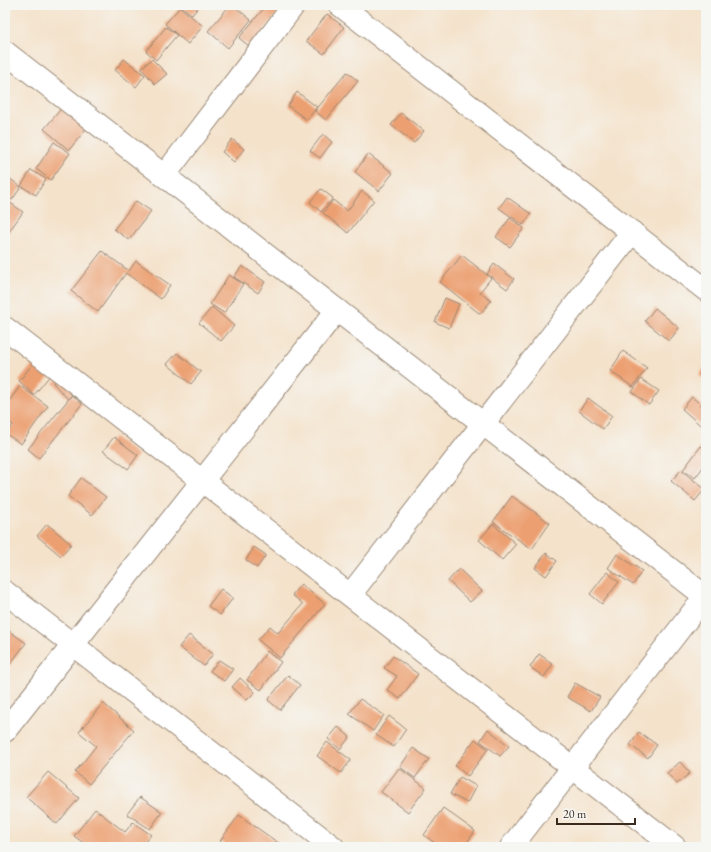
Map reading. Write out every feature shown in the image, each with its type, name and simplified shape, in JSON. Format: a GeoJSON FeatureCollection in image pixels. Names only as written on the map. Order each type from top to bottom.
{"type":"FeatureCollection","features":[{"type":"Feature","properties":{"kind":"street"},"geometry":{"type":"LineString","coordinates":[[164,176],[294,5]]}},
{"type":"Feature","properties":{"kind":"street"},"geometry":{"type":"LineString","coordinates":[[340,5],[706,290]]}},
{"type":"Feature","properties":{"kind":"street"},"geometry":{"type":"LineString","coordinates":[[8,59],[164,176],[706,596],[511,847]]}},
{"type":"Feature","properties":{"kind":"street"},"geometry":{"type":"LineString","coordinates":[[350,595],[632,232]]}},
{"type":"Feature","properties":{"kind":"street"},"geometry":{"type":"LineString","coordinates":[[5,731],[337,310]]}},
{"type":"Feature","properties":{"kind":"street"},"geometry":{"type":"LineString","coordinates":[[5,328],[675,847]]}},
{"type":"Feature","properties":{"kind":"street"},"geometry":{"type":"LineString","coordinates":[[5,592],[333,847]]}},
{"type":"Feature","properties":{"kind":"building"},"geometry":{"type":"Polygon","coordinates":[[[180,5],[200,5],[192,15],[180,5]]]}},
{"type":"Feature","properties":{"kind":"building"},"geometry":{"type":"Polygon","coordinates":[[[230,5],[233,5],[251,20],[228,48],[208,31],[230,5]]]}},
{"type":"Feature","properties":{"kind":"building"},"geometry":{"type":"Polygon","coordinates":[[[261,5],[284,5],[250,47],[239,38],[264,8],[261,5]]]}},
{"type":"Feature","properties":{"kind":"building"},"geometry":{"type":"Polygon","coordinates":[[[180,7],[203,26],[188,44],[165,24],[180,7]]]}},
{"type":"Feature","properties":{"kind":"building"},"geometry":{"type":"Polygon","coordinates":[[[327,14],[344,27],[324,54],[306,41],[327,14]]]}},
{"type":"Feature","properties":{"kind":"building"},"geometry":{"type":"Polygon","coordinates":[[[166,27],[177,35],[156,60],[146,51],[166,27]]]}},
{"type":"Feature","properties":{"kind":"building"},"geometry":{"type":"Polygon","coordinates":[[[124,59],[145,75],[136,87],[115,70],[124,59]]]}},
{"type":"Feature","properties":{"kind":"building"},"geometry":{"type":"Polygon","coordinates":[[[152,59],[167,74],[155,84],[141,68],[152,59]]]}},
{"type":"Feature","properties":{"kind":"building"},"geometry":{"type":"Polygon","coordinates":[[[347,72],[358,81],[326,120],[315,111],[347,72]]]}},
{"type":"Feature","properties":{"kind":"building"},"geometry":{"type":"Polygon","coordinates":[[[297,92],[317,107],[307,120],[288,106],[297,92]]]}},
{"type":"Feature","properties":{"kind":"building"},"geometry":{"type":"Polygon","coordinates":[[[65,104],[90,124],[69,150],[44,129],[65,104]]]}},
{"type":"Feature","properties":{"kind":"building"},"geometry":{"type":"Polygon","coordinates":[[[401,113],[424,131],[414,143],[391,125],[401,113]]]}},
{"type":"Feature","properties":{"kind":"building"},"geometry":{"type":"Polygon","coordinates":[[[323,134],[332,142],[320,158],[310,151],[323,134]]]}},
{"type":"Feature","properties":{"kind":"building"},"geometry":{"type":"Polygon","coordinates":[[[232,139],[244,149],[234,162],[222,152],[232,139]]]}},
{"type":"Feature","properties":{"kind":"building"},"geometry":{"type":"Polygon","coordinates":[[[54,142],[70,153],[51,180],[36,169],[54,142]]]}},
{"type":"Feature","properties":{"kind":"building"},"geometry":{"type":"Polygon","coordinates":[[[368,154],[393,173],[379,191],[355,172],[368,154]]]}},
{"type":"Feature","properties":{"kind":"building"},"geometry":{"type":"Polygon","coordinates":[[[31,170],[46,179],[36,195],[21,186],[31,170]]]}},
{"type":"Feature","properties":{"kind":"building"},"geometry":{"type":"Polygon","coordinates":[[[5,175],[21,187],[12,200],[5,195],[5,175]]]}},
{"type":"Feature","properties":{"kind":"building"},"geometry":{"type":"Polygon","coordinates":[[[321,189],[333,198],[321,212],[310,202],[321,189]]]}},
{"type":"Feature","properties":{"kind":"building"},"geometry":{"type":"Polygon","coordinates":[[[362,191],[374,200],[348,233],[323,213],[333,200],[347,211],[362,191]]]}},
{"type":"Feature","properties":{"kind":"building"},"geometry":{"type":"Polygon","coordinates":[[[507,197],[531,214],[523,225],[499,208],[507,197]]]}},
{"type":"Feature","properties":{"kind":"building"},"geometry":{"type":"Polygon","coordinates":[[[5,199],[23,212],[5,237],[5,199]]]}},
{"type":"Feature","properties":{"kind":"building"},"geometry":{"type":"Polygon","coordinates":[[[136,201],[151,211],[129,240],[114,229],[136,201]]]}},
{"type":"Feature","properties":{"kind":"building"},"geometry":{"type":"Polygon","coordinates":[[[510,218],[524,228],[510,247],[496,237],[510,218]]]}},
{"type":"Feature","properties":{"kind":"building"},"geometry":{"type":"Polygon","coordinates":[[[102,251],[129,271],[136,261],[170,285],[161,299],[126,273],[98,312],[71,291],[102,251]]]}},
{"type":"Feature","properties":{"kind":"building"},"geometry":{"type":"Polygon","coordinates":[[[462,255],[491,278],[480,292],[491,301],[480,314],[440,282],[462,255]]]}},
{"type":"Feature","properties":{"kind":"building"},"geometry":{"type":"Polygon","coordinates":[[[494,264],[514,279],[507,289],[487,274],[494,264]]]}},
{"type":"Feature","properties":{"kind":"building"},"geometry":{"type":"Polygon","coordinates":[[[242,266],[265,282],[258,293],[234,277],[242,266]]]}},
{"type":"Feature","properties":{"kind":"building"},"geometry":{"type":"Polygon","coordinates":[[[229,275],[243,284],[224,313],[210,304],[229,275]]]}},
{"type":"Feature","properties":{"kind":"building"},"geometry":{"type":"Polygon","coordinates":[[[445,298],[459,304],[449,328],[435,322],[445,298]]]}},
{"type":"Feature","properties":{"kind":"building"},"geometry":{"type":"Polygon","coordinates":[[[212,307],[234,326],[221,341],[199,323],[212,307]]]}},
{"type":"Feature","properties":{"kind":"building"},"geometry":{"type":"Polygon","coordinates":[[[655,308],[679,328],[669,341],[645,321],[655,308]]]}},
{"type":"Feature","properties":{"kind":"building"},"geometry":{"type":"Polygon","coordinates":[[[623,351],[647,368],[633,387],[610,371],[623,351]]]}},
{"type":"Feature","properties":{"kind":"building"},"geometry":{"type":"Polygon","coordinates":[[[177,353],[201,372],[191,384],[167,364],[177,353]]]}},
{"type":"Feature","properties":{"kind":"building"},"geometry":{"type":"Polygon","coordinates":[[[36,360],[52,373],[34,395],[19,381],[36,360]]]}},
{"type":"Feature","properties":{"kind":"building"},"geometry":{"type":"Polygon","coordinates":[[[706,366],[706,381],[699,375],[706,366]]]}},
{"type":"Feature","properties":{"kind":"building"},"geometry":{"type":"Polygon","coordinates":[[[62,375],[76,390],[68,399],[53,383],[62,375]]]}},
{"type":"Feature","properties":{"kind":"building"},"geometry":{"type":"Polygon","coordinates":[[[641,379],[659,391],[649,405],[632,392],[641,379]]]}},
{"type":"Feature","properties":{"kind":"building"},"geometry":{"type":"Polygon","coordinates":[[[20,386],[48,406],[21,444],[6,434],[13,425],[5,419],[5,407],[20,386]]]}},
{"type":"Feature","properties":{"kind":"building"},"geometry":{"type":"Polygon","coordinates":[[[72,395],[82,404],[39,458],[28,449],[72,395]]]}},
{"type":"Feature","properties":{"kind":"building"},"geometry":{"type":"Polygon","coordinates":[[[692,397],[706,409],[706,430],[682,409],[692,397]]]}},
{"type":"Feature","properties":{"kind":"building"},"geometry":{"type":"Polygon","coordinates":[[[588,398],[612,416],[603,429],[579,411],[588,398]]]}},
{"type":"Feature","properties":{"kind":"building"},"geometry":{"type":"Polygon","coordinates":[[[114,437],[138,455],[128,469],[103,451],[114,437]]]}},
{"type":"Feature","properties":{"kind":"building"},"geometry":{"type":"Polygon","coordinates":[[[701,446],[706,450],[706,463],[695,478],[683,470],[701,446]]]}},
{"type":"Feature","properties":{"kind":"building"},"geometry":{"type":"Polygon","coordinates":[[[681,470],[705,489],[695,501],[671,481],[681,470]]]}},
{"type":"Feature","properties":{"kind":"building"},"geometry":{"type":"Polygon","coordinates":[[[81,478],[106,497],[92,515],[68,496],[81,478]]]}},
{"type":"Feature","properties":{"kind":"building"},"geometry":{"type":"Polygon","coordinates":[[[512,496],[550,523],[532,549],[493,522],[512,496]]]}},
{"type":"Feature","properties":{"kind":"building"},"geometry":{"type":"Polygon","coordinates":[[[47,524],[71,544],[61,556],[37,536],[47,524]]]}},
{"type":"Feature","properties":{"kind":"building"},"geometry":{"type":"Polygon","coordinates":[[[493,524],[516,544],[502,560],[479,540],[493,524]]]}},
{"type":"Feature","properties":{"kind":"building"},"geometry":{"type":"Polygon","coordinates":[[[254,547],[266,555],[257,568],[246,560],[254,547]]]}},
{"type":"Feature","properties":{"kind":"building"},"geometry":{"type":"Polygon","coordinates":[[[546,553],[557,561],[546,576],[535,568],[546,553]]]}},
{"type":"Feature","properties":{"kind":"building"},"geometry":{"type":"Polygon","coordinates":[[[617,554],[642,571],[633,585],[608,568],[617,554]]]}},
{"type":"Feature","properties":{"kind":"building"},"geometry":{"type":"Polygon","coordinates":[[[459,569],[482,591],[470,602],[448,581],[459,569]]]}},
{"type":"Feature","properties":{"kind":"building"},"geometry":{"type":"Polygon","coordinates":[[[607,572],[619,582],[602,604],[590,594],[607,572]]]}},
{"type":"Feature","properties":{"kind":"building"},"geometry":{"type":"Polygon","coordinates":[[[301,584],[325,604],[280,658],[258,640],[270,626],[278,633],[303,604],[292,595],[301,584]]]}},
{"type":"Feature","properties":{"kind":"building"},"geometry":{"type":"Polygon","coordinates":[[[221,589],[233,598],[220,615],[208,606],[221,589]]]}},
{"type":"Feature","properties":{"kind":"building"},"geometry":{"type":"Polygon","coordinates":[[[5,628],[26,643],[5,671],[5,628]]]}},
{"type":"Feature","properties":{"kind":"building"},"geometry":{"type":"Polygon","coordinates":[[[189,635],[213,654],[204,666],[179,647],[189,635]]]}},
{"type":"Feature","properties":{"kind":"building"},"geometry":{"type":"Polygon","coordinates":[[[267,651],[281,662],[261,690],[247,680],[267,651]]]}},
{"type":"Feature","properties":{"kind":"building"},"geometry":{"type":"Polygon","coordinates":[[[539,654],[553,664],[544,677],[530,667],[539,654]]]}},
{"type":"Feature","properties":{"kind":"building"},"geometry":{"type":"Polygon","coordinates":[[[393,656],[418,674],[400,699],[387,690],[397,676],[384,668],[393,656]]]}},
{"type":"Feature","properties":{"kind":"building"},"geometry":{"type":"Polygon","coordinates":[[[219,660],[233,669],[224,681],[210,671],[219,660]]]}},
{"type":"Feature","properties":{"kind":"building"},"geometry":{"type":"Polygon","coordinates":[[[288,675],[300,685],[280,710],[268,700],[288,675]]]}},
{"type":"Feature","properties":{"kind":"building"},"geometry":{"type":"Polygon","coordinates":[[[240,678],[255,692],[247,700],[232,687],[240,678]]]}},
{"type":"Feature","properties":{"kind":"building"},"geometry":{"type":"Polygon","coordinates":[[[575,683],[600,697],[591,711],[567,697],[575,683]]]}},
{"type":"Feature","properties":{"kind":"building"},"geometry":{"type":"Polygon","coordinates":[[[360,699],[384,715],[373,731],[349,714],[360,699]]]}},
{"type":"Feature","properties":{"kind":"building"},"geometry":{"type":"Polygon","coordinates":[[[103,703],[134,730],[89,784],[75,772],[96,746],[79,732],[103,703]]]}},
{"type":"Feature","properties":{"kind":"building"},"geometry":{"type":"Polygon","coordinates":[[[389,716],[406,729],[394,747],[376,735],[389,716]]]}},
{"type":"Feature","properties":{"kind":"building"},"geometry":{"type":"Polygon","coordinates":[[[338,727],[350,737],[340,749],[328,739],[338,727]]]}},
{"type":"Feature","properties":{"kind":"building"},"geometry":{"type":"Polygon","coordinates":[[[488,729],[509,746],[500,756],[480,741],[488,729]]]}},
{"type":"Feature","properties":{"kind":"building"},"geometry":{"type":"Polygon","coordinates":[[[639,732],[657,745],[648,758],[630,745],[639,732]]]}},
{"type":"Feature","properties":{"kind":"building"},"geometry":{"type":"Polygon","coordinates":[[[475,739],[488,749],[468,776],[455,766],[475,739]]]}},
{"type":"Feature","properties":{"kind":"building"},"geometry":{"type":"Polygon","coordinates":[[[327,742],[351,760],[341,773],[317,756],[327,742]]]}},
{"type":"Feature","properties":{"kind":"building"},"geometry":{"type":"Polygon","coordinates":[[[413,748],[429,759],[415,778],[400,767],[413,748]]]}},
{"type":"Feature","properties":{"kind":"building"},"geometry":{"type":"Polygon","coordinates":[[[680,762],[690,773],[677,784],[667,773],[680,762]]]}},
{"type":"Feature","properties":{"kind":"building"},"geometry":{"type":"Polygon","coordinates":[[[399,768],[426,788],[408,812],[381,792],[399,768]]]}},
{"type":"Feature","properties":{"kind":"building"},"geometry":{"type":"Polygon","coordinates":[[[48,772],[79,798],[57,824],[26,797],[48,772]]]}},
{"type":"Feature","properties":{"kind":"building"},"geometry":{"type":"Polygon","coordinates":[[[460,777],[476,786],[467,803],[450,794],[460,777]]]}},
{"type":"Feature","properties":{"kind":"building"},"geometry":{"type":"Polygon","coordinates":[[[140,797],[162,812],[150,829],[127,814],[140,797]]]}},
{"type":"Feature","properties":{"kind":"building"},"geometry":{"type":"Polygon","coordinates":[[[443,808],[475,831],[464,847],[440,847],[424,835],[443,808]]]}},
{"type":"Feature","properties":{"kind":"building"},"geometry":{"type":"Polygon","coordinates":[[[95,809],[125,832],[133,822],[151,835],[144,843],[149,847],[89,847],[74,836],[95,809]]]}},
{"type":"Feature","properties":{"kind":"building"},"geometry":{"type":"Polygon","coordinates":[[[239,815],[284,847],[229,847],[220,841],[239,815]]]}}]}
